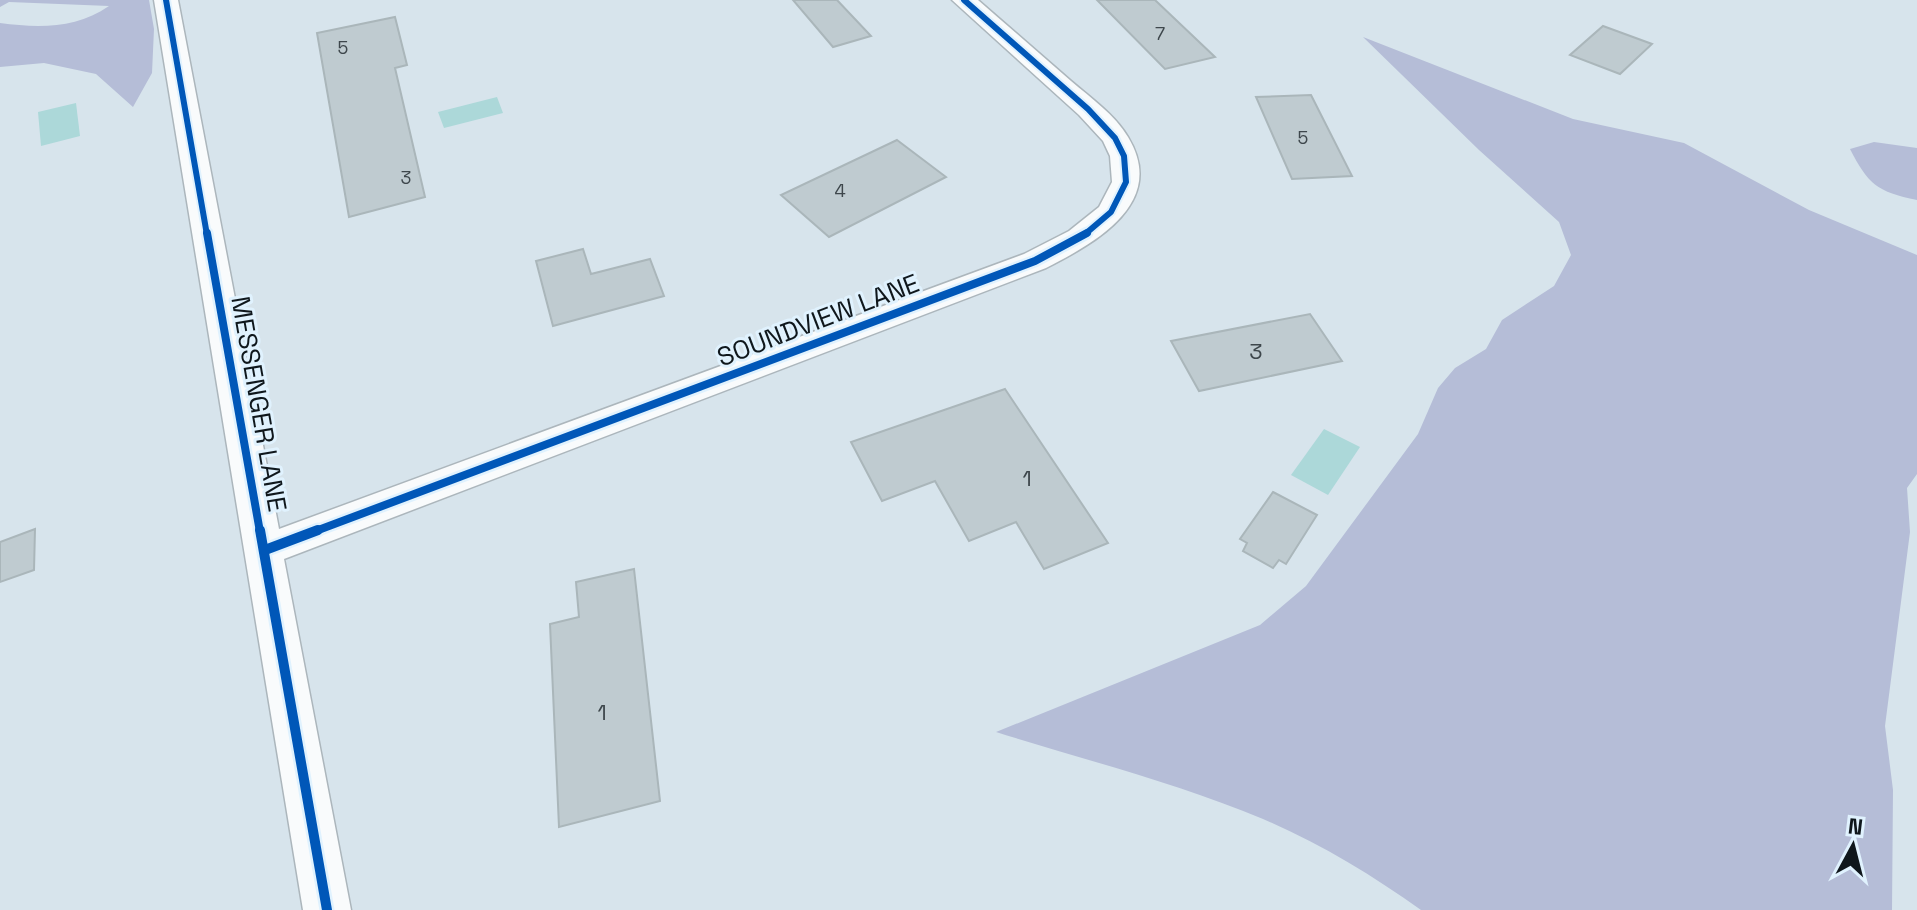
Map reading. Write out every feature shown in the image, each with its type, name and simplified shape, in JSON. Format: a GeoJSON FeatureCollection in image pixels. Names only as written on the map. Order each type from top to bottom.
{"type":"FeatureCollection","features":[{"type":"Feature","properties":{"kind":"street","name":"MESSENGER LANE"},"geometry":{"type":"LineString","coordinates":[[166,0],[327,910]]}},
{"type":"Feature","properties":{"kind":"street","name":"SOUNDVIEW LANE"},"geometry":{"type":"LineString","coordinates":[[265,550],[1035,261],[1080,238],[1111,212],[1126,182],[1124,156],[1115,138],[1088,109],[964,0]]}},
{"type":"Feature","properties":{"kind":"shaded area"},"geometry":{"type":"Polygon","coordinates":[[[0,0],[149,0],[154,29],[152,73],[133,107],[96,74],[44,63],[0,67],[0,23],[28,26],[70,23],[109,6],[9,2],[0,7],[0,0]]]}},
{"type":"Feature","properties":{"kind":"shaded area"},"geometry":{"type":"Polygon","coordinates":[[[1363,37],[1573,119],[1684,143],[1809,210],[1917,255],[1917,474],[1907,488],[1910,532],[1885,726],[1893,790],[1892,910],[1421,910],[1345,860],[1263,819],[1164,783],[996,732],[1260,625],[1306,586],[1418,434],[1438,388],[1455,368],[1486,349],[1502,320],[1554,286],[1571,255],[1559,222],[1479,150],[1363,37]]]}},
{"type":"Feature","properties":{"kind":"shaded area"},"geometry":{"type":"Polygon","coordinates":[[[497,97],[503,113],[444,128],[438,112],[497,97]]]}},
{"type":"Feature","properties":{"kind":"shaded area"},"geometry":{"type":"Polygon","coordinates":[[[76,103],[80,136],[41,146],[38,112],[76,103]]]}},
{"type":"Feature","properties":{"kind":"shaded area"},"geometry":{"type":"Polygon","coordinates":[[[1874,142],[1917,148],[1917,200],[1883,190],[1862,171],[1850,149],[1874,142]]]}},
{"type":"Feature","properties":{"kind":"shaded area"},"geometry":{"type":"Polygon","coordinates":[[[1324,429],[1360,447],[1328,495],[1291,475],[1324,429]]]}},
{"type":"Feature","properties":{"kind":"building"},"geometry":{"type":"Polygon","coordinates":[[[793,0],[837,0],[871,36],[833,47],[793,0]]]}},
{"type":"Feature","properties":{"kind":"building"},"geometry":{"type":"Polygon","coordinates":[[[1097,0],[1155,0],[1215,57],[1165,69],[1097,0]]]}},
{"type":"Feature","properties":{"kind":"building"},"geometry":{"type":"Polygon","coordinates":[[[395,17],[407,65],[395,68],[425,197],[349,217],[317,33],[395,17]]]}},
{"type":"Feature","properties":{"kind":"building"},"geometry":{"type":"Polygon","coordinates":[[[1603,26],[1652,44],[1620,74],[1570,55],[1603,26]]]}},
{"type":"Feature","properties":{"kind":"building"},"geometry":{"type":"Polygon","coordinates":[[[1311,95],[1352,176],[1292,179],[1256,97],[1311,95]]]}},
{"type":"Feature","properties":{"kind":"building"},"geometry":{"type":"Polygon","coordinates":[[[897,140],[946,177],[829,237],[781,195],[897,140]]]}},
{"type":"Feature","properties":{"kind":"building"},"geometry":{"type":"Polygon","coordinates":[[[583,249],[591,274],[650,259],[664,296],[553,326],[536,261],[583,249]]]}},
{"type":"Feature","properties":{"kind":"building"},"geometry":{"type":"Polygon","coordinates":[[[1310,314],[1342,361],[1199,391],[1171,341],[1310,314]]]}},
{"type":"Feature","properties":{"kind":"building"},"geometry":{"type":"Polygon","coordinates":[[[1005,389],[1108,543],[1044,569],[1016,522],[969,541],[935,481],[882,501],[851,442],[1005,389]]]}},
{"type":"Feature","properties":{"kind":"building"},"geometry":{"type":"Polygon","coordinates":[[[1273,492],[1317,515],[1286,564],[1279,560],[1273,568],[1243,551],[1247,543],[1240,539],[1273,492]]]}},
{"type":"Feature","properties":{"kind":"building"},"geometry":{"type":"Polygon","coordinates":[[[35,529],[34,570],[0,582],[0,542],[35,529]]]}},
{"type":"Feature","properties":{"kind":"building"},"geometry":{"type":"Polygon","coordinates":[[[634,569],[660,801],[559,827],[550,624],[579,617],[576,582],[634,569]]]}},
{"type":"Feature","properties":{"kind":"cycle path"},"geometry":{"type":"LineString","coordinates":[[166,0],[327,910]]}},
{"type":"Feature","properties":{"kind":"cycle path"},"geometry":{"type":"LineString","coordinates":[[265,550],[1035,261],[1080,238],[1111,212],[1126,182],[1124,156],[1115,138],[1088,109],[964,0]]}}]}
